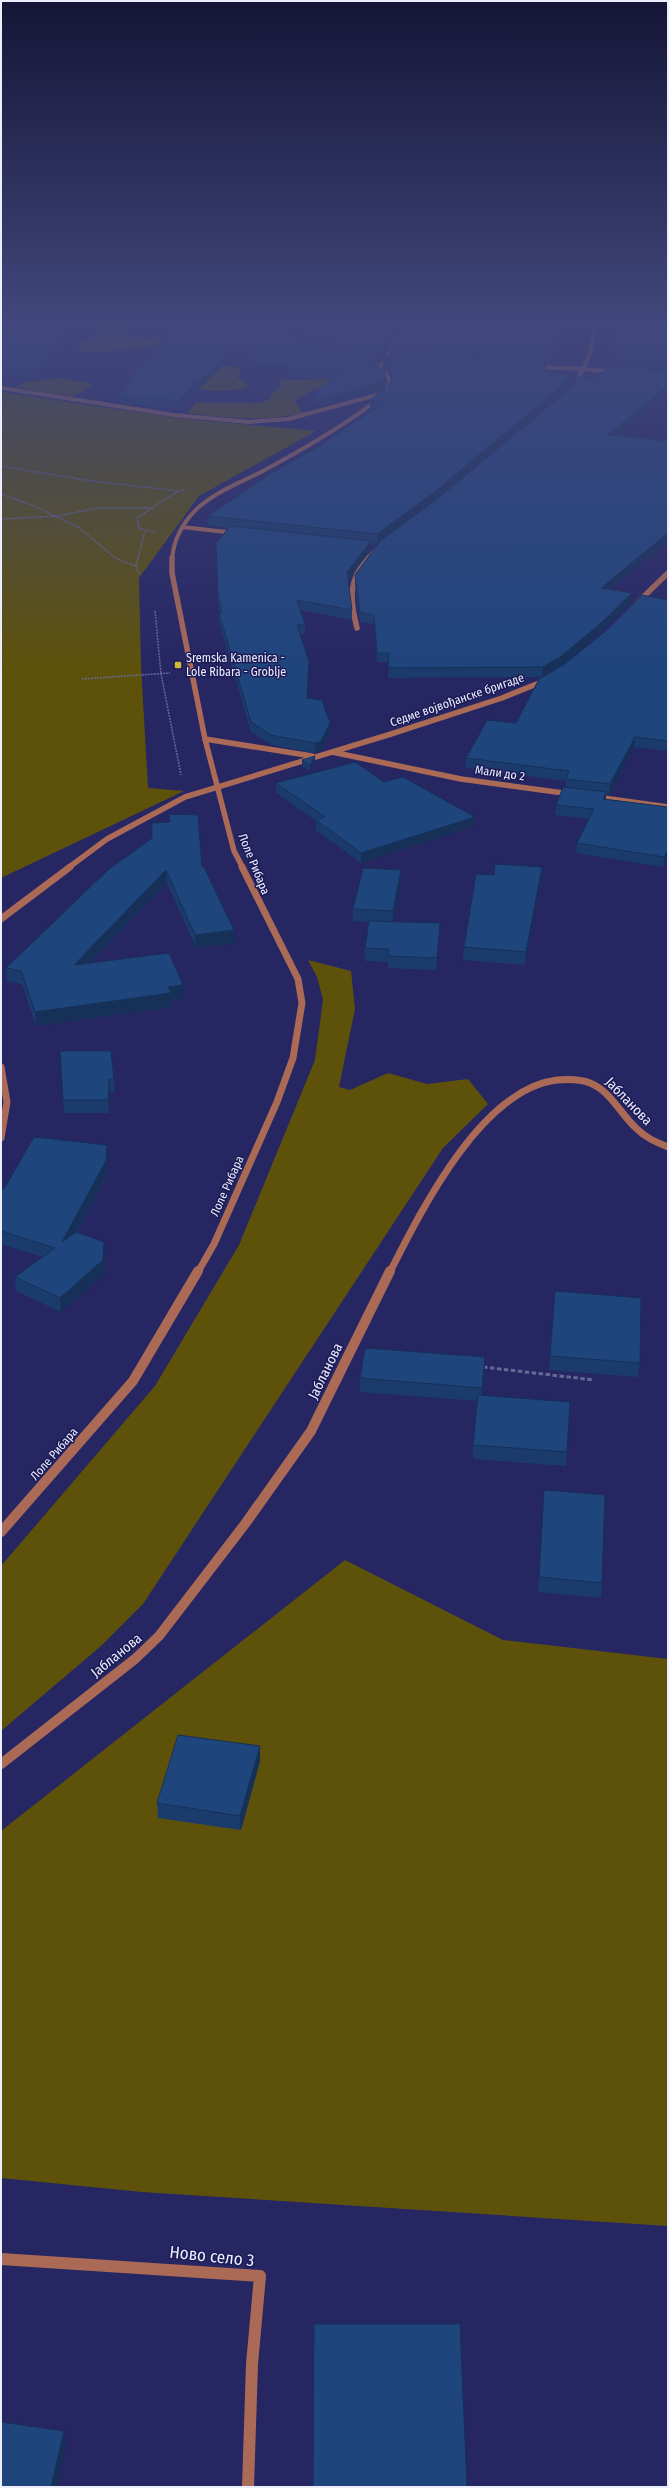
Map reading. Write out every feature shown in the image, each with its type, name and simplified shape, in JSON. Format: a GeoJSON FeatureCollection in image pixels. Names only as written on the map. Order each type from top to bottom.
{"type":"FeatureCollection","features":[{"type":"Feature","properties":{"kind":"street","name":"Лоле Рибара"},"geometry":{"type":"LineString","coordinates":[[1,1532],[133,1381],[157,1343],[214,1244],[293,1058],[302,1003],[298,979],[234,851],[205,739],[191,671],[171,557],[173,546],[182,528],[191,515],[208,501],[321,437]]}},
{"type":"Feature","properties":{"kind":"street"},"geometry":{"type":"LineString","coordinates":[[182,528],[245,534]]}},
{"type":"Feature","properties":{"kind":"street"},"geometry":{"type":"LineString","coordinates":[[357,628],[351,596],[351,583],[357,572],[378,546],[370,546]]}},
{"type":"Feature","properties":{"kind":"street"},"geometry":{"type":"LineString","coordinates":[[630,611],[668,573]]}},
{"type":"Feature","properties":{"kind":"street","name":"Седме војвођанске бригаде"},"geometry":{"type":"LineString","coordinates":[[1,919],[108,839],[185,797],[502,698],[549,678]]}},
{"type":"Feature","properties":{"kind":"street"},"geometry":{"type":"LineString","coordinates":[[205,739],[315,756]]}},
{"type":"Feature","properties":{"kind":"street","name":"Мали до 2"},"geometry":{"type":"LineString","coordinates":[[332,751],[461,779],[576,795]]}},
{"type":"Feature","properties":{"kind":"street"},"geometry":{"type":"LineString","coordinates":[[591,797],[668,807]]}},
{"type":"Feature","properties":{"kind":"street"},"geometry":{"type":"LineString","coordinates":[[1,1067],[8,1094],[8,1112],[1,1138]]}},
{"type":"Feature","properties":{"kind":"street","name":"Јабланова"},"geometry":{"type":"LineString","coordinates":[[1,1764],[149,1647],[232,1544],[311,1431],[402,1245],[451,1168],[476,1133],[509,1099],[526,1088],[542,1083],[570,1080],[588,1081],[604,1090],[642,1134],[659,1145],[668,1147]]}},
{"type":"Feature","properties":{"kind":"street","name":"Ново село 3"},"geometry":{"type":"LineString","coordinates":[[1,2259],[260,2276],[252,2364],[248,2487]]}},
{"type":"Feature","properties":{"kind":"path"},"geometry":{"type":"LineString","coordinates":[[1,466],[85,480],[180,491]]}},
{"type":"Feature","properties":{"kind":"path"},"geometry":{"type":"LineString","coordinates":[[1,494],[78,526],[117,558],[136,566]]}},
{"type":"Feature","properties":{"kind":"path"},"geometry":{"type":"LineString","coordinates":[[1,518],[57,516],[98,508],[154,508]]}},
{"type":"Feature","properties":{"kind":"path"},"geometry":{"type":"LineString","coordinates":[[139,574],[136,566],[145,531]]}},
{"type":"Feature","properties":{"kind":"path"},"geometry":{"type":"LineString","coordinates":[[155,604],[162,674],[185,797]]}},
{"type":"Feature","properties":{"kind":"path"},"geometry":{"type":"LineString","coordinates":[[82,679],[191,671]]}},
{"type":"Feature","properties":{"kind":"path"},"geometry":{"type":"LineString","coordinates":[[476,1366],[594,1380]]}},
{"type":"Feature","properties":{"kind":"shaded area"},"geometry":{"type":"Polygon","coordinates":[[[1,437],[305,437],[199,496],[139,578],[141,665],[148,788],[184,791],[1,878],[1,437]]]}},
{"type":"Feature","properties":{"kind":"shaded area"},"geometry":{"type":"Polygon","coordinates":[[[308,960],[351,971],[355,1009],[339,1087],[350,1090],[388,1073],[427,1084],[468,1079],[488,1104],[443,1148],[143,1604],[101,1646],[1,1731],[1,1566],[155,1386],[239,1245],[315,1060],[323,1000],[317,977],[308,960]]]}},
{"type":"Feature","properties":{"kind":"shaded area"},"geometry":{"type":"Polygon","coordinates":[[[345,1560],[503,1640],[668,1659],[668,2226],[142,2192],[1,2178],[1,1831],[345,1560]]]}},
{"type":"Feature","properties":{"kind":"building"},"geometry":{"type":"Polygon","coordinates":[[[332,437],[500,437],[432,494],[377,534],[208,516],[270,474],[313,450],[332,437]]]}},
{"type":"Feature","properties":{"kind":"building"},"geometry":{"type":"Polygon","coordinates":[[[512,437],[629,437],[668,441],[668,533],[601,588],[632,593],[601,623],[560,657],[543,667],[388,668],[389,653],[377,653],[374,615],[360,612],[355,575],[380,541],[436,500],[512,437]]]}},
{"type":"Feature","properties":{"kind":"building"},"geometry":{"type":"Polygon","coordinates":[[[230,526],[371,541],[347,572],[352,610],[297,600],[305,625],[297,625],[309,661],[307,698],[322,700],[330,723],[321,741],[315,743],[271,735],[251,722],[219,613],[222,613],[218,596],[216,543],[230,526]]]}},
{"type":"Feature","properties":{"kind":"building"},"geometry":{"type":"Polygon","coordinates":[[[642,595],[668,600],[668,741],[635,737],[610,784],[566,779],[569,771],[466,758],[487,720],[516,723],[539,679],[565,664],[607,630],[642,595]]]}},
{"type":"Feature","properties":{"kind":"building"},"geometry":{"type":"Polygon","coordinates":[[[315,756],[310,765],[302,760],[315,756]]]}},
{"type":"Feature","properties":{"kind":"building"},"geometry":{"type":"Polygon","coordinates":[[[355,762],[384,782],[403,777],[475,817],[361,853],[316,820],[325,817],[276,783],[355,762]]]}},
{"type":"Feature","properties":{"kind":"building"},"geometry":{"type":"Polygon","coordinates":[[[563,787],[606,792],[603,799],[668,807],[668,850],[664,857],[577,843],[594,809],[556,805],[563,787]]]}},
{"type":"Feature","properties":{"kind":"building"},"geometry":{"type":"Polygon","coordinates":[[[169,814],[198,815],[202,867],[204,867],[234,930],[195,935],[166,870],[74,965],[169,953],[183,985],[168,987],[171,993],[35,1012],[21,971],[6,968],[108,870],[152,838],[152,823],[170,822],[169,814]]]}},
{"type":"Feature","properties":{"kind":"building"},"geometry":{"type":"Polygon","coordinates":[[[495,864],[542,867],[526,952],[464,947],[476,874],[494,875],[495,864]]]}},
{"type":"Feature","properties":{"kind":"building"},"geometry":{"type":"Polygon","coordinates":[[[363,868],[401,870],[393,911],[353,909],[363,868]]]}},
{"type":"Feature","properties":{"kind":"building"},"geometry":{"type":"Polygon","coordinates":[[[369,921],[440,923],[437,958],[388,956],[389,949],[365,948],[369,921]]]}},
{"type":"Feature","properties":{"kind":"building"},"geometry":{"type":"Polygon","coordinates":[[[60,1051],[111,1051],[114,1079],[109,1079],[108,1100],[63,1100],[60,1051]]]}},
{"type":"Feature","properties":{"kind":"building"},"geometry":{"type":"Polygon","coordinates":[[[34,1137],[107,1145],[106,1161],[62,1242],[76,1232],[104,1242],[103,1260],[60,1298],[15,1277],[55,1248],[1,1231],[1,1188],[4,1189],[34,1137]]]}},
{"type":"Feature","properties":{"kind":"building"},"geometry":{"type":"Polygon","coordinates":[[[555,1291],[641,1298],[640,1363],[550,1356],[555,1291]]]}},
{"type":"Feature","properties":{"kind":"building"},"geometry":{"type":"Polygon","coordinates":[[[365,1348],[485,1357],[482,1388],[360,1378],[365,1348]]]}},
{"type":"Feature","properties":{"kind":"building"},"geometry":{"type":"Polygon","coordinates":[[[478,1395],[570,1402],[567,1452],[473,1445],[478,1395]]]}},
{"type":"Feature","properties":{"kind":"building"},"geometry":{"type":"Polygon","coordinates":[[[544,1490],[605,1495],[602,1583],[539,1577],[544,1490]]]}},
{"type":"Feature","properties":{"kind":"building"},"geometry":{"type":"Polygon","coordinates":[[[178,1735],[260,1746],[240,1816],[157,1803],[178,1735]]]}},
{"type":"Feature","properties":{"kind":"building"},"geometry":{"type":"Polygon","coordinates":[[[314,2324],[460,2324],[467,2487],[313,2487],[314,2324]]]}},
{"type":"Feature","properties":{"kind":"building"},"geometry":{"type":"Polygon","coordinates":[[[1,2422],[64,2431],[51,2487],[1,2487],[1,2422]]]}},
{"type":"Feature","properties":{"kind":"place","name":"Sremska Kamenica - Lole Ribara - Groblje"},"geometry":{"type":"Point","coordinates":[178,665]}}]}
